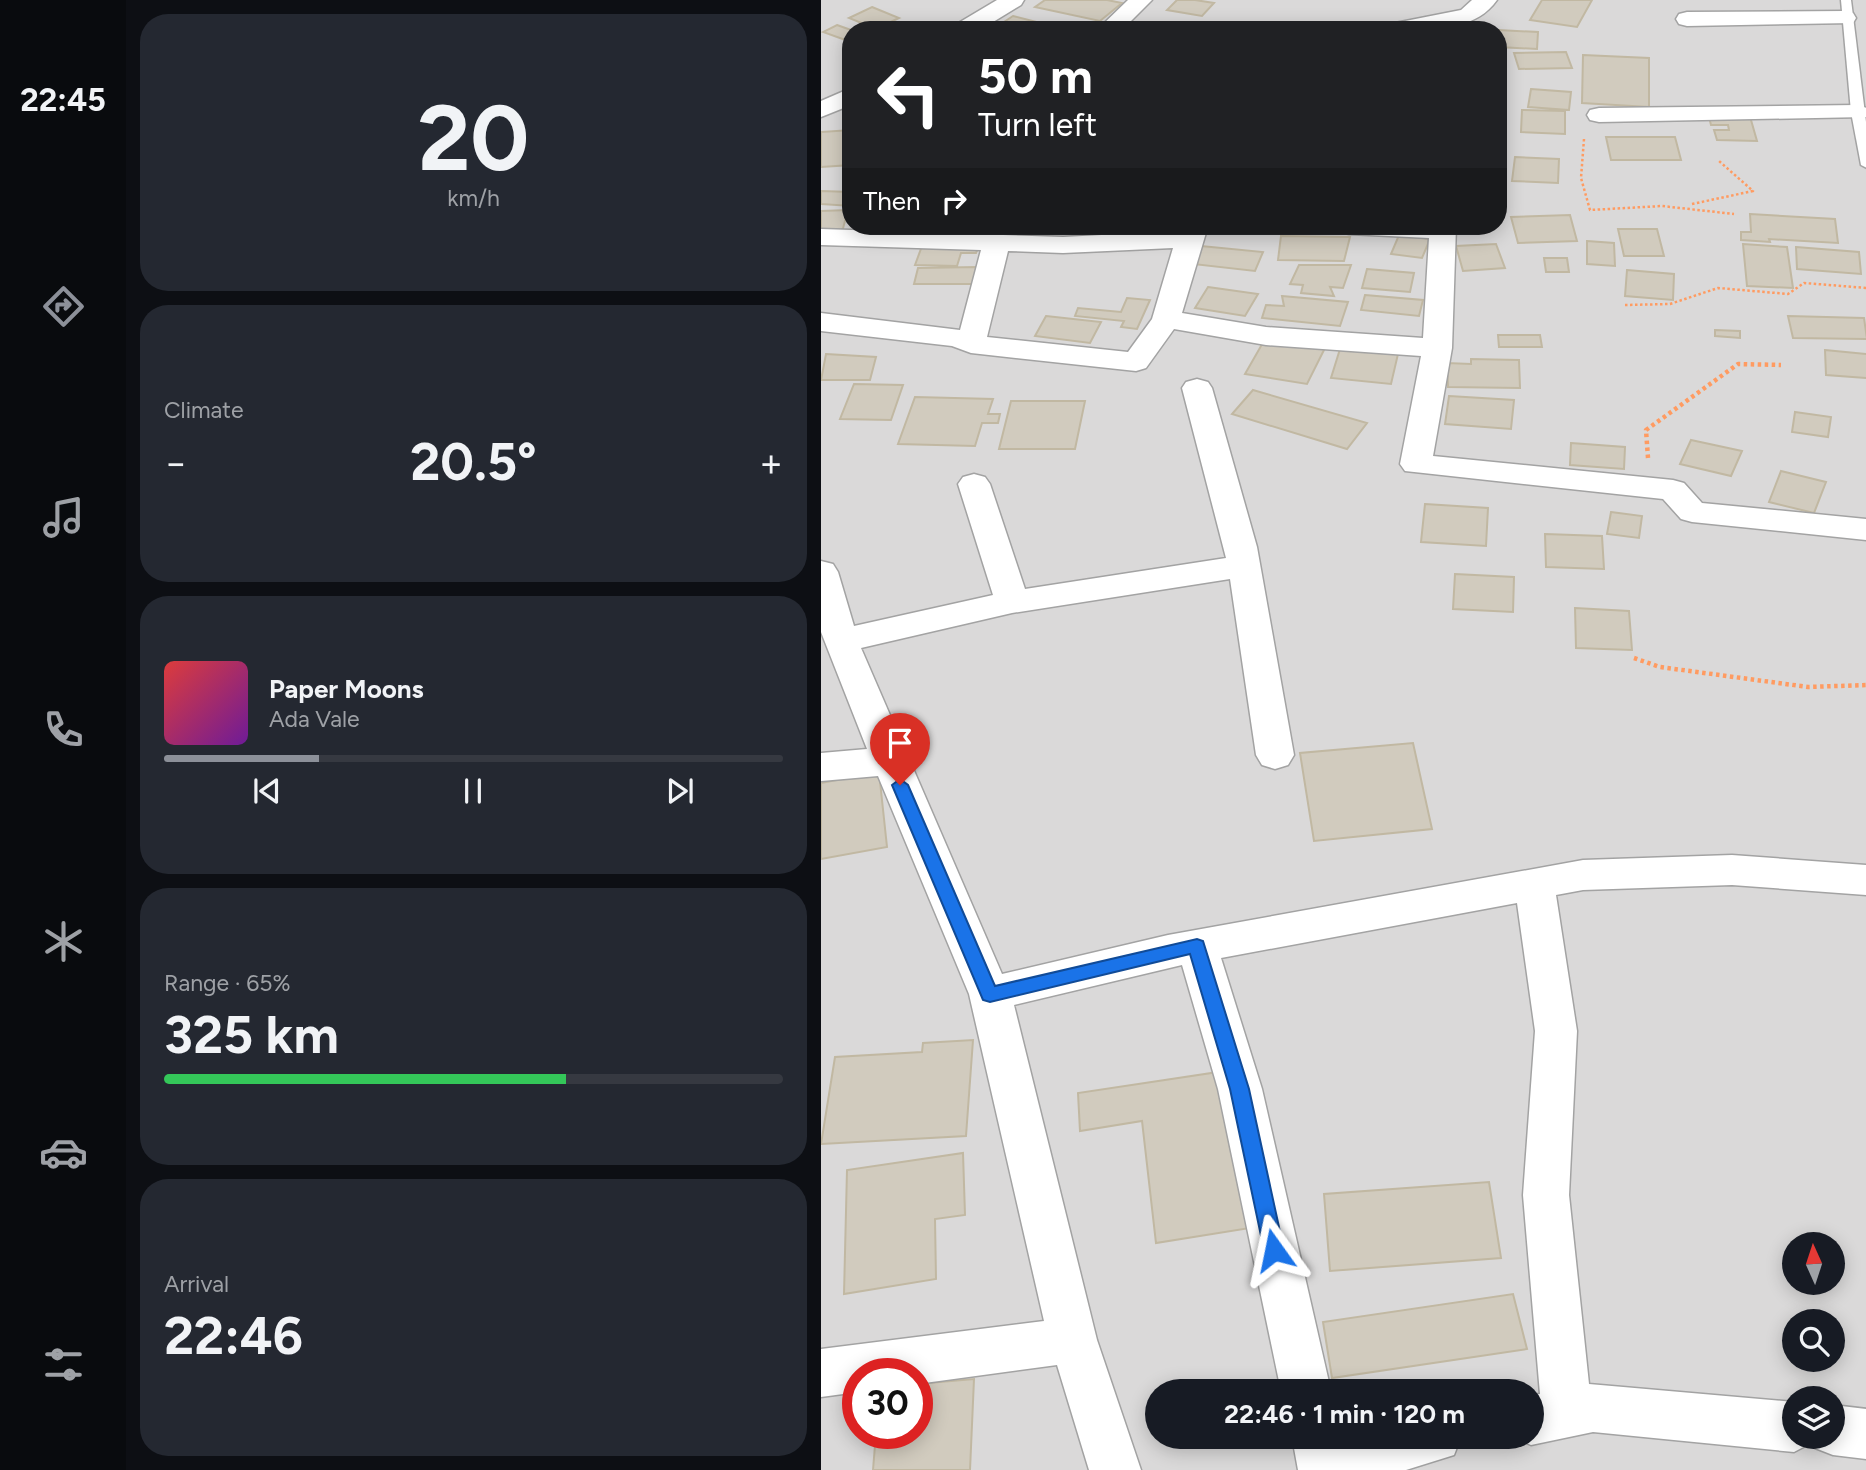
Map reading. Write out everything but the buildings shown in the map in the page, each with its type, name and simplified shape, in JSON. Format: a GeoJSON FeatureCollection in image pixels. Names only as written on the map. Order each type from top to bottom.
{"type":"FeatureCollection","features":[{"type":"Feature","properties":{"kind":"street"},"geometry":{"type":"LineString","coordinates":[[978,21],[1013,0]]}},
{"type":"Feature","properties":{"kind":"street"},"geometry":{"type":"LineString","coordinates":[[1118,21],[1141,0]]}},
{"type":"Feature","properties":{"kind":"street"},"geometry":{"type":"LineString","coordinates":[[1473,21],[1486,0]]}},
{"type":"Feature","properties":{"kind":"street"},"geometry":{"type":"LineString","coordinates":[[1687,19],[1846,9]]}},
{"type":"Feature","properties":{"kind":"street"},"geometry":{"type":"LineString","coordinates":[[821,110],[842,100]]}},
{"type":"Feature","properties":{"kind":"street"},"geometry":{"type":"LineString","coordinates":[[1599,115],[1857,112]]}},
{"type":"Feature","properties":{"kind":"street"},"geometry":{"type":"LineString","coordinates":[[821,126],[842,124]]}},
{"type":"Feature","properties":{"kind":"street"},"geometry":{"type":"LineString","coordinates":[[821,237],[1063,245],[1162,235]]}},
{"type":"Feature","properties":{"kind":"street"},"geometry":{"type":"LineString","coordinates":[[821,322],[959,338],[971,344],[1136,362],[1166,319],[1191,235]]}},
{"type":"Feature","properties":{"kind":"street"},"geometry":{"type":"LineString","coordinates":[[1443,235],[1437,348],[1416,464],[1673,490],[1692,512],[1866,530]]}},
{"type":"Feature","properties":{"kind":"street"},"geometry":{"type":"LineString","coordinates":[[971,344],[996,244]]}},
{"type":"Feature","properties":{"kind":"street"},"geometry":{"type":"LineString","coordinates":[[1166,319],[1266,336],[1437,348]]}},
{"type":"Feature","properties":{"kind":"street"},"geometry":{"type":"LineString","coordinates":[[1197,388],[1244,566],[1261,656],[1264,701],[1275,755]]}},
{"type":"Feature","properties":{"kind":"street"},"geometry":{"type":"LineString","coordinates":[[974,484],[1012,602]]}},
{"type":"Feature","properties":{"kind":"street"},"geometry":{"type":"LineString","coordinates":[[841,641],[1012,602],[1244,566]]}},
{"type":"Feature","properties":{"kind":"street"},"geometry":{"type":"LineString","coordinates":[[821,572],[841,641],[990,994],[1073,1340],[1115,1470]]}},
{"type":"Feature","properties":{"kind":"street"},"geometry":{"type":"LineString","coordinates":[[821,767],[890,761]]}},
{"type":"Feature","properties":{"kind":"street"},"geometry":{"type":"LineString","coordinates":[[990,994],[1197,946],[1583,875],[1732,870],[1866,880]]}},
{"type":"Feature","properties":{"kind":"street"},"geometry":{"type":"LineString","coordinates":[[1534,884],[1556,1031],[1546,1195],[1549,1417],[1593,1408],[1782,1426]]}},
{"type":"Feature","properties":{"kind":"street"},"geometry":{"type":"LineString","coordinates":[[1197,946],[1240,1089],[1303,1379]]}},
{"type":"Feature","properties":{"kind":"street"},"geometry":{"type":"LineString","coordinates":[[821,1373],[1073,1340]]}},
{"type":"Feature","properties":{"kind":"street"},"geometry":{"type":"LineString","coordinates":[[1845,1431],[1866,1434]]}},
{"type":"Feature","properties":{"kind":"street"},"geometry":{"type":"LineString","coordinates":[[1320,1449],[1324,1470]]}},
{"type":"Feature","properties":{"kind":"street"},"geometry":{"type":"LineString","coordinates":[[1337,1470],[1394,1449]]}},
{"type":"Feature","properties":{"kind":"lane"},"geometry":{"type":"LineString","coordinates":[[1846,9],[1857,112],[1866,165]]}},
{"type":"Feature","properties":{"kind":"path"},"geometry":{"type":"LineString","coordinates":[[1599,115],[1585,122],[1581,178],[1590,210],[1643,204],[1687,205],[1733,214]]}},
{"type":"Feature","properties":{"kind":"path"},"geometry":{"type":"LineString","coordinates":[[1687,205],[1753,191],[1719,161]]}},
{"type":"Feature","properties":{"kind":"path"},"geometry":{"type":"LineString","coordinates":[[1625,305],[1670,304],[1718,288],[1788,294],[1804,283],[1866,288]]}},
{"type":"Feature","properties":{"kind":"path"},"geometry":{"type":"LineString","coordinates":[[1649,487],[1646,429],[1738,364],[1781,365]]}},
{"type":"Feature","properties":{"kind":"path"},"geometry":{"type":"LineString","coordinates":[[1634,658],[1660,667],[1808,687],[1866,685]]}},
{"type":"Feature","properties":{"kind":"shaded area"},"geometry":{"type":"Polygon","coordinates":[[[821,0],[1866,0],[1866,1470],[821,1470],[821,0]]]}},
{"type":"Feature","properties":{"kind":"route"},"geometry":{"type":"LineString","coordinates":[[900,785],[990,994],[1197,946],[1240,1089],[1274,1250]]}}]}
